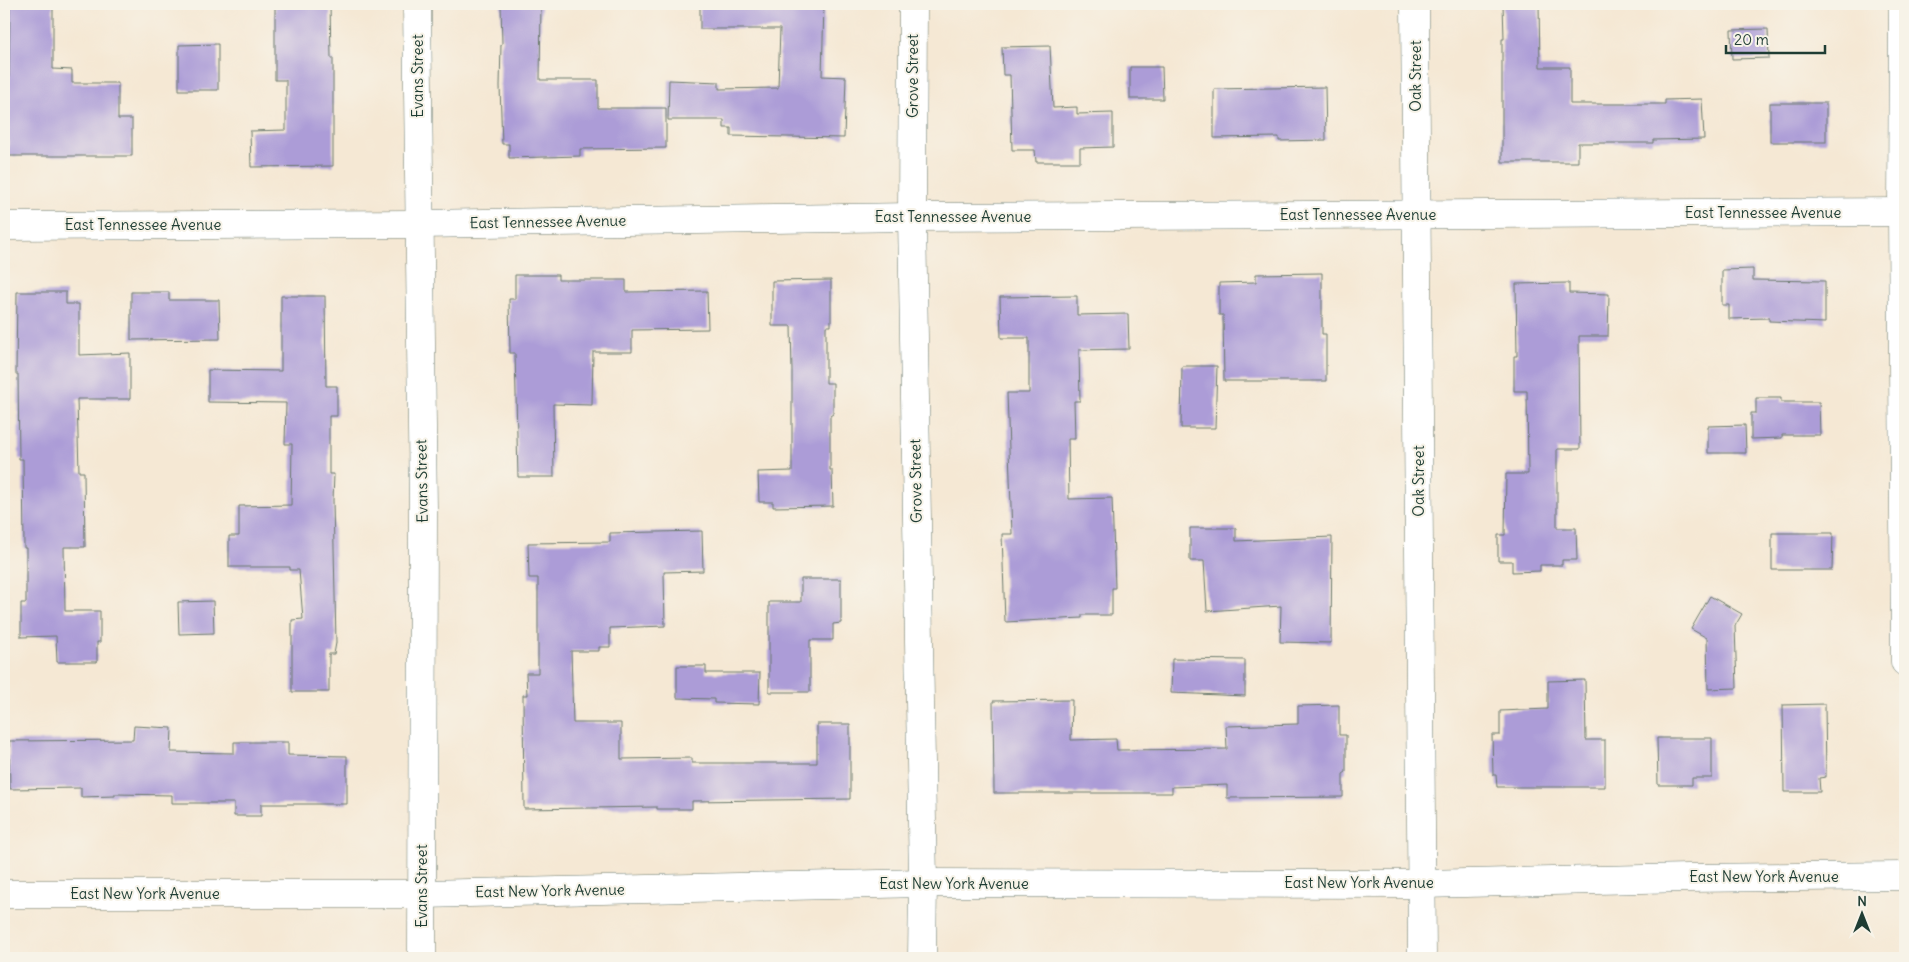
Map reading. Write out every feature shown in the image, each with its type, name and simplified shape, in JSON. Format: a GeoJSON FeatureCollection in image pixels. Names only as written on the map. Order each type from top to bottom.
{"type":"FeatureCollection","features":[{"type":"Feature","properties":{"kind":"street","name":"Evans Street"},"geometry":{"type":"LineString","coordinates":[[417,4],[423,511],[422,958]]}},
{"type":"Feature","properties":{"kind":"street","name":"Grove Street"},"geometry":{"type":"LineString","coordinates":[[913,4],[912,217],[923,883],[922,958]]}},
{"type":"Feature","properties":{"kind":"street","name":"Oak Street"},"geometry":{"type":"LineString","coordinates":[[1415,4],[1422,958]]}},
{"type":"Feature","properties":{"kind":"street"},"geometry":{"type":"LineString","coordinates":[[1903,4],[1902,212],[1905,662]]}},
{"type":"Feature","properties":{"kind":"street","name":"East Tennessee Avenue"},"geometry":{"type":"LineString","coordinates":[[4,226],[419,224],[912,217],[1902,212]]}},
{"type":"Feature","properties":{"kind":"street","name":"East New York Avenue"},"geometry":{"type":"LineString","coordinates":[[4,894],[422,894],[923,883],[1422,884],[1688,878],[1905,876]]}},
{"type":"Feature","properties":{"kind":"building"},"geometry":{"type":"Polygon","coordinates":[[[10,4],[53,4],[53,69],[72,70],[72,83],[118,83],[118,119],[132,119],[132,156],[8,156],[10,4]]]}},
{"type":"Feature","properties":{"kind":"building"},"geometry":{"type":"Polygon","coordinates":[[[275,4],[330,4],[331,58],[333,58],[333,166],[251,167],[250,131],[286,130],[286,80],[275,80],[275,4]]]}},
{"type":"Feature","properties":{"kind":"building"},"geometry":{"type":"Polygon","coordinates":[[[501,4],[541,4],[540,80],[598,80],[598,108],[666,108],[666,148],[580,149],[580,156],[509,158],[509,144],[502,144],[500,86],[501,4]]]}},
{"type":"Feature","properties":{"kind":"building"},"geometry":{"type":"Polygon","coordinates":[[[700,4],[824,4],[822,76],[846,77],[844,138],[731,136],[731,128],[724,128],[724,120],[668,120],[669,80],[719,82],[719,89],[778,88],[780,29],[700,29],[700,4]]]}},
{"type":"Feature","properties":{"kind":"building"},"geometry":{"type":"Polygon","coordinates":[[[1503,4],[1539,4],[1540,67],[1570,67],[1570,104],[1665,104],[1665,100],[1702,99],[1704,139],[1653,140],[1653,143],[1578,143],[1578,162],[1502,162],[1503,4]]]}},
{"type":"Feature","properties":{"kind":"building"},"geometry":{"type":"Polygon","coordinates":[[[1768,29],[1769,58],[1732,59],[1731,30],[1768,29]]]}},
{"type":"Feature","properties":{"kind":"building"},"geometry":{"type":"Polygon","coordinates":[[[218,44],[218,90],[179,90],[179,45],[218,44]]]}},
{"type":"Feature","properties":{"kind":"building"},"geometry":{"type":"Polygon","coordinates":[[[1050,46],[1053,108],[1077,107],[1077,114],[1113,113],[1113,147],[1080,148],[1080,162],[1036,162],[1035,150],[1012,150],[1010,75],[1003,75],[1002,47],[1050,46]]]}},
{"type":"Feature","properties":{"kind":"building"},"geometry":{"type":"Polygon","coordinates":[[[1130,67],[1162,67],[1163,99],[1130,99],[1130,67]]]}},
{"type":"Feature","properties":{"kind":"building"},"geometry":{"type":"Polygon","coordinates":[[[1325,87],[1326,140],[1279,141],[1279,137],[1214,138],[1214,89],[1325,87]]]}},
{"type":"Feature","properties":{"kind":"building"},"geometry":{"type":"Polygon","coordinates":[[[1770,103],[1826,103],[1826,142],[1770,142],[1770,103]]]}},
{"type":"Feature","properties":{"kind":"building"},"geometry":{"type":"Polygon","coordinates":[[[1753,269],[1753,280],[1825,281],[1825,323],[1769,321],[1769,318],[1729,319],[1729,305],[1722,305],[1722,270],[1753,269]]]}},
{"type":"Feature","properties":{"kind":"building"},"geometry":{"type":"Polygon","coordinates":[[[1322,273],[1322,334],[1326,334],[1326,381],[1224,381],[1223,315],[1219,315],[1219,283],[1256,282],[1256,274],[1322,273]]]}},
{"type":"Feature","properties":{"kind":"building"},"geometry":{"type":"Polygon","coordinates":[[[515,275],[558,275],[558,280],[626,280],[626,292],[707,291],[708,329],[632,330],[632,352],[593,352],[592,405],[553,404],[554,477],[518,477],[515,353],[510,353],[509,299],[515,299],[515,275]]]}},
{"type":"Feature","properties":{"kind":"building"},"geometry":{"type":"Polygon","coordinates":[[[831,280],[831,326],[826,326],[826,383],[833,383],[833,414],[830,416],[830,470],[832,470],[833,506],[773,507],[773,502],[759,502],[758,472],[792,471],[792,371],[791,326],[772,326],[772,281],[831,280]]]}},
{"type":"Feature","properties":{"kind":"building"},"geometry":{"type":"Polygon","coordinates":[[[1569,283],[1569,293],[1609,294],[1608,336],[1579,336],[1580,449],[1557,449],[1557,528],[1576,528],[1577,560],[1562,560],[1562,565],[1540,565],[1540,571],[1512,572],[1512,561],[1498,561],[1498,535],[1505,535],[1506,474],[1528,474],[1527,391],[1514,391],[1514,356],[1517,356],[1516,284],[1569,283]]]}},
{"type":"Feature","properties":{"kind":"building"},"geometry":{"type":"Polygon","coordinates":[[[17,292],[66,292],[66,304],[79,304],[79,355],[130,353],[130,399],[77,399],[79,472],[84,472],[85,547],[64,547],[65,611],[100,611],[100,642],[97,642],[97,662],[57,662],[56,636],[21,637],[21,603],[26,603],[26,548],[24,548],[23,459],[19,459],[18,374],[16,374],[17,292]]]}},
{"type":"Feature","properties":{"kind":"building"},"geometry":{"type":"Polygon","coordinates":[[[131,292],[169,292],[169,300],[219,300],[220,339],[131,340],[131,292]]]}},
{"type":"Feature","properties":{"kind":"building"},"geometry":{"type":"Polygon","coordinates":[[[281,296],[325,296],[326,386],[337,386],[337,416],[329,416],[329,474],[334,474],[336,643],[334,654],[329,654],[329,692],[292,692],[292,620],[303,619],[299,570],[290,570],[290,567],[229,567],[229,536],[239,536],[239,506],[291,505],[292,444],[285,444],[286,403],[208,402],[208,370],[281,371],[281,296]]]}},
{"type":"Feature","properties":{"kind":"building"},"geometry":{"type":"Polygon","coordinates":[[[1077,296],[1077,315],[1128,314],[1129,349],[1079,350],[1080,401],[1074,401],[1075,439],[1068,439],[1069,499],[1112,498],[1115,588],[1112,588],[1112,615],[1082,615],[1082,618],[1005,622],[1002,534],[1012,534],[1007,393],[1029,393],[1029,338],[1001,338],[1000,297],[1077,296]]]}},
{"type":"Feature","properties":{"kind":"building"},"geometry":{"type":"Polygon","coordinates":[[[1182,366],[1217,366],[1215,428],[1181,428],[1182,366]]]}},
{"type":"Feature","properties":{"kind":"building"},"geometry":{"type":"Polygon","coordinates":[[[1756,398],[1781,398],[1781,402],[1819,402],[1820,435],[1782,435],[1782,438],[1751,439],[1751,413],[1756,413],[1756,398]]]}},
{"type":"Feature","properties":{"kind":"building"},"geometry":{"type":"Polygon","coordinates":[[[1745,425],[1746,453],[1708,453],[1708,426],[1745,425]]]}},
{"type":"Feature","properties":{"kind":"building"},"geometry":{"type":"Polygon","coordinates":[[[1190,528],[1236,528],[1236,541],[1332,537],[1331,643],[1280,642],[1281,606],[1207,611],[1204,561],[1190,561],[1190,528]]]}},
{"type":"Feature","properties":{"kind":"building"},"geometry":{"type":"Polygon","coordinates":[[[702,531],[703,571],[664,572],[665,626],[610,628],[610,647],[599,647],[599,651],[571,651],[573,723],[621,723],[621,759],[692,758],[692,763],[817,763],[817,724],[850,724],[850,799],[692,801],[692,809],[657,809],[657,807],[524,809],[523,695],[527,695],[526,673],[538,673],[538,578],[529,578],[528,543],[610,542],[610,533],[702,531]]]}},
{"type":"Feature","properties":{"kind":"building"},"geometry":{"type":"Polygon","coordinates":[[[1772,533],[1833,533],[1832,570],[1772,570],[1772,533]]]}},
{"type":"Feature","properties":{"kind":"building"},"geometry":{"type":"Polygon","coordinates":[[[801,579],[841,579],[841,623],[833,624],[833,640],[810,640],[810,692],[769,692],[769,602],[801,602],[801,579]]]}},
{"type":"Feature","properties":{"kind":"building"},"geometry":{"type":"Polygon","coordinates":[[[1710,596],[1742,614],[1735,626],[1737,688],[1708,689],[1707,638],[1691,629],[1710,596]]]}},
{"type":"Feature","properties":{"kind":"building"},"geometry":{"type":"Polygon","coordinates":[[[213,601],[214,633],[179,634],[178,602],[213,601]]]}},
{"type":"Feature","properties":{"kind":"building"},"geometry":{"type":"Polygon","coordinates":[[[1172,659],[1245,660],[1245,696],[1171,693],[1172,659]]]}},
{"type":"Feature","properties":{"kind":"building"},"geometry":{"type":"Polygon","coordinates":[[[677,666],[706,666],[706,673],[760,673],[759,704],[714,703],[714,699],[677,698],[677,666]]]}},
{"type":"Feature","properties":{"kind":"building"},"geometry":{"type":"Polygon","coordinates":[[[1585,680],[1586,740],[1605,740],[1605,787],[1497,787],[1496,775],[1493,775],[1492,735],[1500,735],[1500,711],[1548,709],[1548,681],[1585,680]]]}},
{"type":"Feature","properties":{"kind":"building"},"geometry":{"type":"Polygon","coordinates":[[[1072,700],[1071,740],[1116,739],[1117,750],[1227,749],[1226,726],[1298,724],[1298,706],[1339,705],[1339,735],[1346,735],[1346,772],[1343,774],[1343,797],[1227,798],[1227,785],[1172,787],[1172,793],[994,793],[993,701],[1072,700]]]}},
{"type":"Feature","properties":{"kind":"building"},"geometry":{"type":"Polygon","coordinates":[[[1825,704],[1826,777],[1819,778],[1820,792],[1784,792],[1783,705],[1825,704]]]}},
{"type":"Feature","properties":{"kind":"building"},"geometry":{"type":"Polygon","coordinates":[[[134,726],[172,728],[171,752],[234,753],[234,742],[288,742],[288,755],[347,756],[347,804],[261,804],[261,816],[234,816],[234,803],[172,803],[172,795],[115,794],[115,796],[81,797],[81,788],[10,789],[9,741],[133,740],[134,726]]]}},
{"type":"Feature","properties":{"kind":"building"},"geometry":{"type":"Polygon","coordinates":[[[1657,738],[1712,738],[1712,778],[1692,778],[1692,785],[1658,785],[1657,738]]]}}]}
